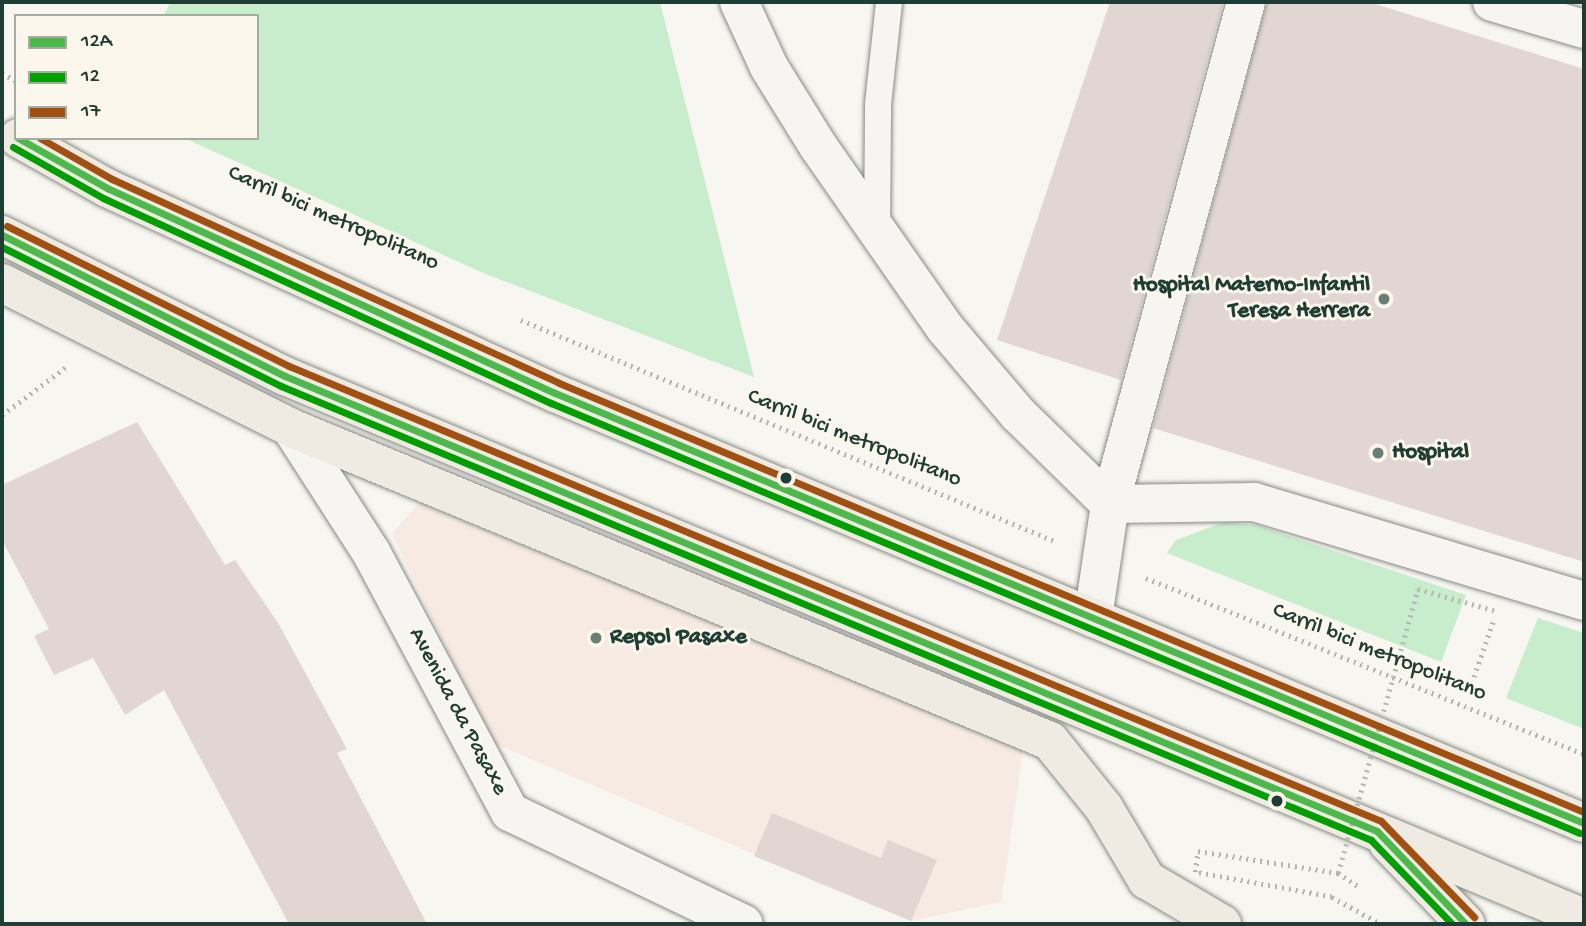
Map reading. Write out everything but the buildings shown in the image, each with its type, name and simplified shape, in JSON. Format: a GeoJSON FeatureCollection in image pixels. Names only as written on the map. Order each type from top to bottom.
{"type":"FeatureCollection","features":[{"type":"Feature","properties":{"kind":"main road"},"geometry":{"type":"LineString","coordinates":[[21,140],[107,188],[555,393],[1584,823]]}},
{"type":"Feature","properties":{"kind":"main road"},"geometry":{"type":"LineString","coordinates":[[2,235],[285,376],[1584,918]]}},
{"type":"Feature","properties":{"kind":"main road"},"geometry":{"type":"LineString","coordinates":[[2,283],[291,428],[1050,741],[1104,808],[1147,880],[1222,924]]}},
{"type":"Feature","properties":{"kind":"main road"},"geometry":{"type":"LineString","coordinates":[[1377,831],[1459,923],[1535,897]]}},
{"type":"Feature","properties":{"kind":"street"},"geometry":{"type":"LineString","coordinates":[[739,2],[769,67],[877,230],[946,328],[1018,414],[1110,504],[1254,502],[1584,601]]}},
{"type":"Feature","properties":{"kind":"street"},"geometry":{"type":"LineString","coordinates":[[1093,618],[1110,504],[1246,2]]}},
{"type":"Feature","properties":{"kind":"street"},"geometry":{"type":"LineString","coordinates":[[1492,2],[1584,29]]}},
{"type":"Feature","properties":{"kind":"street","name":"Avenida da Pasaxe"},"geometry":{"type":"LineString","coordinates":[[291,428],[371,552],[510,811],[744,924]]}},
{"type":"Feature","properties":{"kind":"lane"},"geometry":{"type":"LineString","coordinates":[[877,230],[878,104],[890,5]]}},
{"type":"Feature","properties":{"kind":"path","name":"Carril bici metropolitano"},"geometry":{"type":"LineString","coordinates":[[516,318],[1102,561],[1584,754]]}},
{"type":"Feature","properties":{"kind":"path"},"geometry":{"type":"LineString","coordinates":[[2,415],[106,337]]}},
{"type":"Feature","properties":{"kind":"path"},"geometry":{"type":"LineString","coordinates":[[1381,924],[1332,897],[1195,872],[1198,851],[1338,873],[1418,589],[1497,611],[1469,690]]}},
{"type":"Feature","properties":{"kind":"shaded area","name":"Repsol Pasaxe"},"geometry":{"type":"Polygon","coordinates":[[[419,503],[1023,750],[1001,902],[911,921],[491,742],[392,534],[419,503]]]}},
{"type":"Feature","properties":{"kind":"green space"},"geometry":{"type":"Polygon","coordinates":[[[171,2],[660,2],[754,377],[481,272],[188,140],[259,140],[259,14],[164,14],[171,2]]]}},
{"type":"Feature","properties":{"kind":"green space"},"geometry":{"type":"Polygon","coordinates":[[[1224,522],[1256,525],[1466,595],[1441,662],[1167,553],[1176,540],[1224,522]]]}},
{"type":"Feature","properties":{"kind":"green space"},"geometry":{"type":"Polygon","coordinates":[[[1538,618],[1584,633],[1584,729],[1506,698],[1538,618]]]}},
{"type":"Feature","properties":{"kind":"transit line","name":"12A"},"geometry":{"type":"LineString","coordinates":[[22,140],[107,188],[555,393],[1584,823]]}},
{"type":"Feature","properties":{"kind":"transit line","name":"17"},"geometry":{"type":"LineString","coordinates":[[44,140],[112,179],[559,383],[1584,812]]}},
{"type":"Feature","properties":{"kind":"transit line","name":"12"},"geometry":{"type":"LineString","coordinates":[[13,147],[103,198],[551,403],[1580,833]]}},
{"type":"Feature","properties":{"kind":"transit line","name":"17"},"geometry":{"type":"LineString","coordinates":[[7,226],[289,366],[1381,821],[1474,917]]}},
{"type":"Feature","properties":{"kind":"transit line","name":"12A"},"geometry":{"type":"LineString","coordinates":[[2,235],[285,376],[1377,831],[1466,924]]}},
{"type":"Feature","properties":{"kind":"transit line","name":"12"},"geometry":{"type":"LineString","coordinates":[[2,247],[281,386],[1371,840],[1452,924]]}},
{"type":"Feature","properties":{"kind":"place","name":"Hospital Materno-Infantil Teresa Herrera"},"geometry":{"type":"Point","coordinates":[1384,299]}},
{"type":"Feature","properties":{"kind":"place","name":"Hospital"},"geometry":{"type":"Point","coordinates":[1378,453]}},
{"type":"Feature","properties":{"kind":"place","name":"Repsol Pasaxe"},"geometry":{"type":"Point","coordinates":[596,638]}}]}
